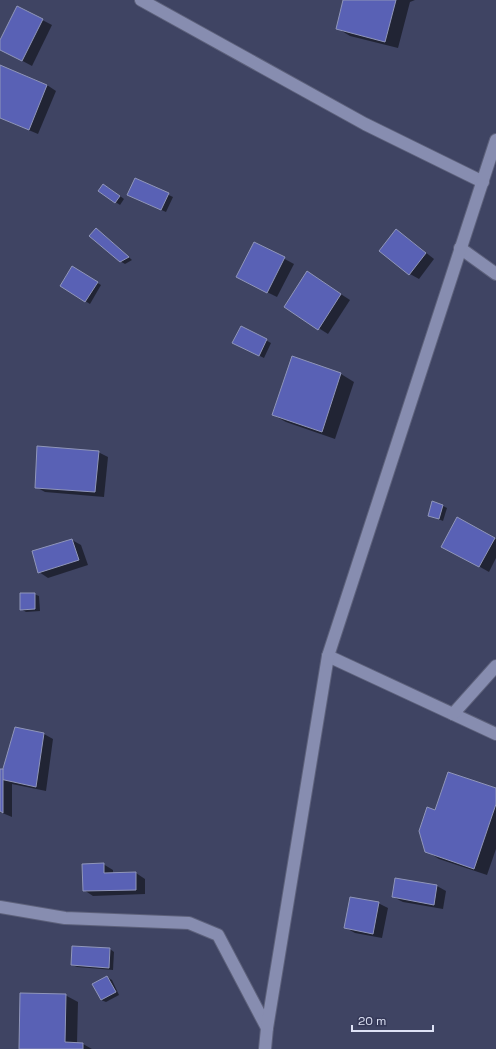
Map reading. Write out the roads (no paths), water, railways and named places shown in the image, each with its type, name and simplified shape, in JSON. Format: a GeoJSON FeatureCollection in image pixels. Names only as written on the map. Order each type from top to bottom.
{"type":"FeatureCollection","features":[{"type":"Feature","properties":{"kind":"street"},"geometry":{"type":"LineString","coordinates":[[141,0],[365,124],[482,182]]}},
{"type":"Feature","properties":{"kind":"street"},"geometry":{"type":"LineString","coordinates":[[265,1049],[267,1028],[328,656],[496,140]]}},
{"type":"Feature","properties":{"kind":"street"},"geometry":{"type":"LineString","coordinates":[[460,248],[496,274]]}},
{"type":"Feature","properties":{"kind":"street"},"geometry":{"type":"LineString","coordinates":[[328,656],[496,734]]}},
{"type":"Feature","properties":{"kind":"street"},"geometry":{"type":"LineString","coordinates":[[453,714],[496,666]]}},
{"type":"Feature","properties":{"kind":"street"},"geometry":{"type":"LineString","coordinates":[[0,907],[65,918],[189,923],[218,936],[267,1028]]}}]}
